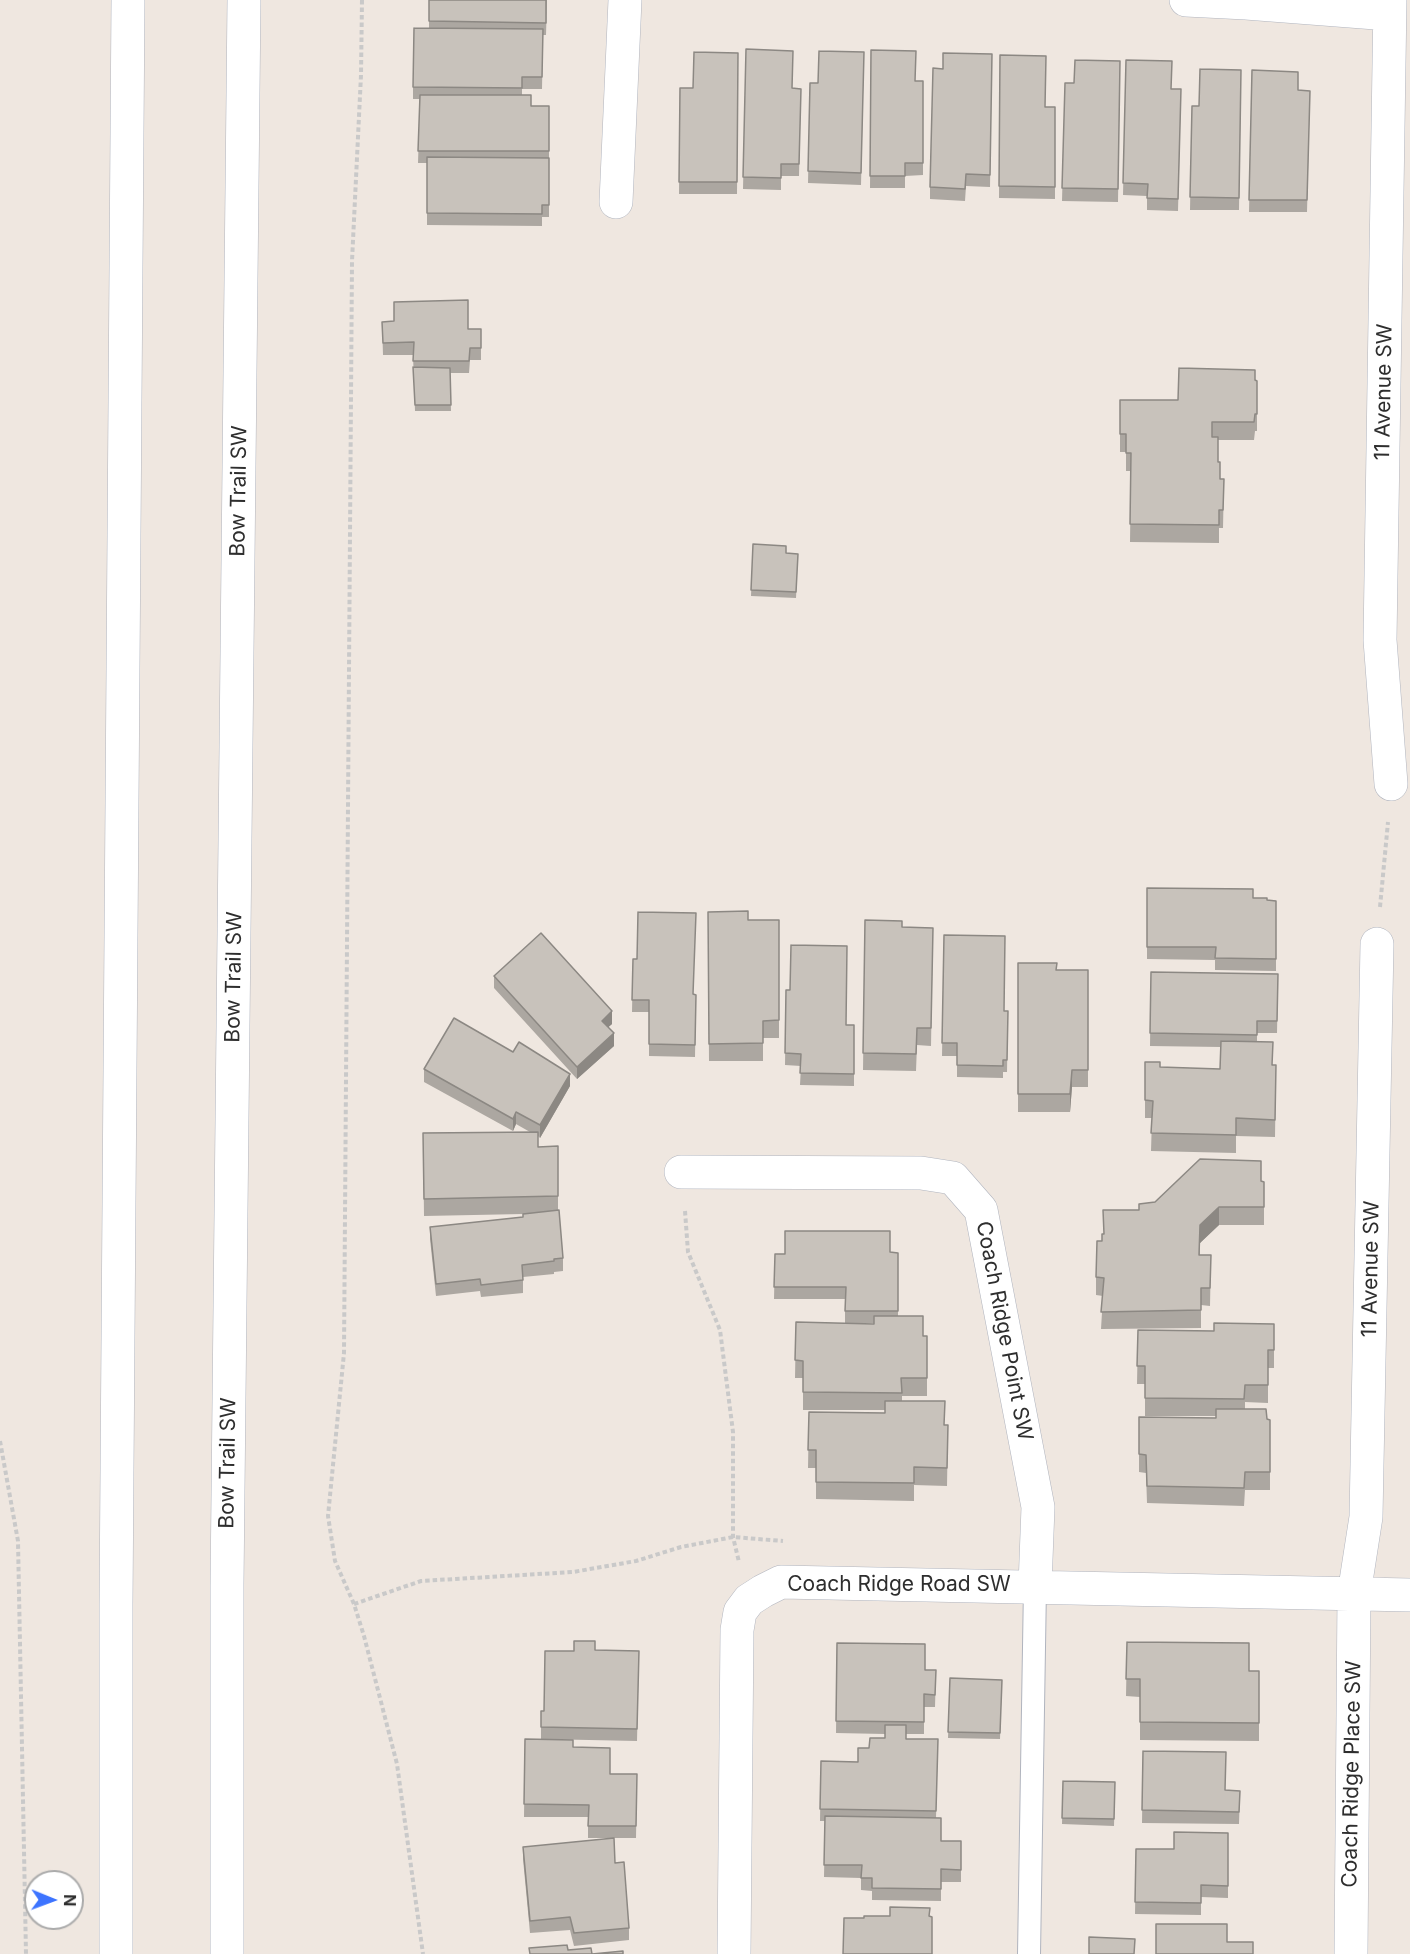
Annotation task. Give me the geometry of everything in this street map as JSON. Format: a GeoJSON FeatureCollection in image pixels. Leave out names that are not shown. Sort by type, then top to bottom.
{"type":"FeatureCollection","features":[{"type":"Feature","properties":{"kind":"street"},"geometry":{"type":"LineString","coordinates":[[116,1954],[116,1603],[128,0]]}},
{"type":"Feature","properties":{"kind":"street","name":"Bow Trail SW"},"geometry":{"type":"LineString","coordinates":[[227,1954],[227,1561],[244,0]]}},
{"type":"Feature","properties":{"kind":"street"},"geometry":{"type":"LineString","coordinates":[[616,202],[625,0]]}},
{"type":"Feature","properties":{"kind":"street"},"geometry":{"type":"LineString","coordinates":[[1186,0],[1389,7]]}},
{"type":"Feature","properties":{"kind":"street","name":"11 Avenue SW"},"geometry":{"type":"LineString","coordinates":[[1389,7],[1380,640],[1391,784]]}},
{"type":"Feature","properties":{"kind":"street","name":"11 Avenue SW"},"geometry":{"type":"LineString","coordinates":[[1354,1594],[1366,1517],[1377,944]]}},
{"type":"Feature","properties":{"kind":"street","name":"Coach Ridge Point SW"},"geometry":{"type":"LineString","coordinates":[[681,1172],[921,1173],[953,1178],[981,1210],[1038,1507],[1035,1586]]}},
{"type":"Feature","properties":{"kind":"street","name":"Coach Ridge Road SW"},"geometry":{"type":"LineString","coordinates":[[734,1954],[737,1630],[740,1612],[749,1600],[781,1582],[1410,1595]]}},
{"type":"Feature","properties":{"kind":"street","name":"Coach Ridge Place SW"},"geometry":{"type":"LineString","coordinates":[[1351,1954],[1354,1594]]}},
{"type":"Feature","properties":{"kind":"lane"},"geometry":{"type":"LineString","coordinates":[[1029,1954],[1035,1586]]}},
{"type":"Feature","properties":{"kind":"path"},"geometry":{"type":"LineString","coordinates":[[362,0],[361,75],[352,261],[344,1353],[328,1515],[334,1561],[354,1604],[364,1636],[397,1764],[423,1954]]}},
{"type":"Feature","properties":{"kind":"path"},"geometry":{"type":"LineString","coordinates":[[1377,944],[1391,784]]}},
{"type":"Feature","properties":{"kind":"path"},"geometry":{"type":"LineString","coordinates":[[681,1172],[688,1252],[720,1330],[729,1388],[734,1432],[733,1537]]}},
{"type":"Feature","properties":{"kind":"path"},"geometry":{"type":"LineString","coordinates":[[0,1441],[18,1541],[26,1954]]}},
{"type":"Feature","properties":{"kind":"building"},"geometry":{"type":"Polygon","coordinates":[[[429,0],[546,0],[546,23],[429,21],[429,0]]]}},
{"type":"Feature","properties":{"kind":"building"},"geometry":{"type":"Polygon","coordinates":[[[414,28],[543,29],[542,77],[522,77],[522,88],[413,87],[414,28]]]}},
{"type":"Feature","properties":{"kind":"building"},"geometry":{"type":"Polygon","coordinates":[[[746,49],[793,51],[792,88],[801,89],[799,164],[781,164],[781,178],[743,177],[746,49]]]}},
{"type":"Feature","properties":{"kind":"building"},"geometry":{"type":"Polygon","coordinates":[[[871,50],[916,51],[915,81],[923,81],[923,163],[905,163],[905,176],[870,176],[871,50]]]}},
{"type":"Feature","properties":{"kind":"building"},"geometry":{"type":"Polygon","coordinates":[[[819,51],[864,52],[861,173],[808,171],[810,83],[818,83],[819,51]]]}},
{"type":"Feature","properties":{"kind":"building"},"geometry":{"type":"Polygon","coordinates":[[[694,52],[738,53],[737,182],[679,182],[680,88],[693,88],[694,52]]]}},
{"type":"Feature","properties":{"kind":"building"},"geometry":{"type":"Polygon","coordinates":[[[943,53],[992,54],[990,175],[966,174],[965,189],[930,187],[933,68],[943,69],[943,53]]]}},
{"type":"Feature","properties":{"kind":"building"},"geometry":{"type":"Polygon","coordinates":[[[1000,55],[1046,56],[1045,107],[1055,107],[1055,187],[999,186],[1000,55]]]}},
{"type":"Feature","properties":{"kind":"building"},"geometry":{"type":"Polygon","coordinates":[[[1075,60],[1120,61],[1118,189],[1062,188],[1065,83],[1074,83],[1075,60]]]}},
{"type":"Feature","properties":{"kind":"building"},"geometry":{"type":"Polygon","coordinates":[[[1126,60],[1172,61],[1171,89],[1181,89],[1178,199],[1147,198],[1148,184],[1123,183],[1126,60]]]}},
{"type":"Feature","properties":{"kind":"building"},"geometry":{"type":"Polygon","coordinates":[[[1200,69],[1241,70],[1239,198],[1190,197],[1192,106],[1199,106],[1200,69]]]}},
{"type":"Feature","properties":{"kind":"building"},"geometry":{"type":"Polygon","coordinates":[[[1252,70],[1298,72],[1298,90],[1310,91],[1307,200],[1249,200],[1252,70]]]}},
{"type":"Feature","properties":{"kind":"building"},"geometry":{"type":"Polygon","coordinates":[[[420,95],[531,95],[531,106],[549,106],[549,151],[418,151],[420,95]]]}},
{"type":"Feature","properties":{"kind":"building"},"geometry":{"type":"Polygon","coordinates":[[[427,157],[549,158],[549,205],[542,205],[542,214],[427,213],[427,157]]]}},
{"type":"Feature","properties":{"kind":"building"},"geometry":{"type":"Polygon","coordinates":[[[468,300],[468,329],[481,329],[481,348],[470,348],[469,361],[413,361],[414,342],[383,343],[382,322],[394,321],[394,302],[468,300]]]}},
{"type":"Feature","properties":{"kind":"building"},"geometry":{"type":"Polygon","coordinates":[[[413,367],[450,368],[451,405],[415,405],[413,367]]]}},
{"type":"Feature","properties":{"kind":"building"},"geometry":{"type":"Polygon","coordinates":[[[1179,368],[1255,370],[1257,414],[1255,414],[1254,422],[1212,422],[1212,437],[1218,437],[1220,479],[1224,479],[1223,510],[1219,510],[1219,525],[1130,524],[1131,453],[1126,453],[1126,434],[1120,434],[1120,400],[1178,400],[1179,368]]]}},
{"type":"Feature","properties":{"kind":"building"},"geometry":{"type":"Polygon","coordinates":[[[753,544],[786,546],[786,553],[798,554],[796,592],[751,590],[753,544]]]}},
{"type":"Feature","properties":{"kind":"building"},"geometry":{"type":"Polygon","coordinates":[[[1147,888],[1253,889],[1253,898],[1267,898],[1267,900],[1276,901],[1276,959],[1215,958],[1216,947],[1147,947],[1147,888]]]}},
{"type":"Feature","properties":{"kind":"building"},"geometry":{"type":"Polygon","coordinates":[[[748,911],[748,920],[779,920],[779,1020],[763,1021],[763,1043],[709,1044],[708,912],[748,911]]]}},
{"type":"Feature","properties":{"kind":"building"},"geometry":{"type":"Polygon","coordinates":[[[638,912],[696,913],[693,994],[696,995],[695,1045],[649,1044],[649,1000],[632,1000],[633,959],[637,959],[638,912]]]}},
{"type":"Feature","properties":{"kind":"building"},"geometry":{"type":"Polygon","coordinates":[[[865,920],[902,921],[902,927],[933,928],[931,1028],[917,1028],[916,1054],[863,1053],[865,920]]]}},
{"type":"Feature","properties":{"kind":"building"},"geometry":{"type":"Polygon","coordinates":[[[541,933],[612,1011],[602,1021],[614,1033],[577,1067],[494,976],[541,933]]]}},
{"type":"Feature","properties":{"kind":"building"},"geometry":{"type":"Polygon","coordinates":[[[944,935],[1005,936],[1004,1011],[1008,1011],[1007,1060],[1003,1060],[1003,1066],[957,1065],[957,1043],[942,1043],[944,935]]]}},
{"type":"Feature","properties":{"kind":"building"},"geometry":{"type":"Polygon","coordinates":[[[791,945],[847,946],[846,1025],[854,1025],[854,1074],[800,1073],[801,1054],[785,1053],[786,990],[790,990],[791,945]]]}},
{"type":"Feature","properties":{"kind":"building"},"geometry":{"type":"Polygon","coordinates":[[[1018,963],[1057,963],[1056,970],[1088,970],[1088,1070],[1072,1070],[1070,1094],[1018,1094],[1018,963]]]}},
{"type":"Feature","properties":{"kind":"building"},"geometry":{"type":"Polygon","coordinates":[[[1151,972],[1278,974],[1277,1021],[1257,1021],[1257,1035],[1150,1033],[1151,972]]]}},
{"type":"Feature","properties":{"kind":"building"},"geometry":{"type":"Polygon","coordinates":[[[454,1018],[513,1052],[519,1042],[570,1074],[540,1125],[516,1112],[513,1119],[424,1069],[454,1018]]]}},
{"type":"Feature","properties":{"kind":"building"},"geometry":{"type":"Polygon","coordinates":[[[1221,1041],[1273,1042],[1272,1065],[1276,1065],[1275,1120],[1236,1118],[1236,1135],[1151,1133],[1153,1101],[1145,1100],[1145,1062],[1160,1062],[1160,1067],[1220,1069],[1221,1041]]]}},
{"type":"Feature","properties":{"kind":"building"},"geometry":{"type":"Polygon","coordinates":[[[538,1132],[538,1147],[558,1146],[558,1196],[424,1199],[423,1133],[538,1132]]]}},
{"type":"Feature","properties":{"kind":"building"},"geometry":{"type":"Polygon","coordinates":[[[1200,1159],[1261,1161],[1261,1181],[1264,1182],[1264,1207],[1219,1207],[1200,1225],[1199,1255],[1211,1255],[1210,1288],[1201,1288],[1201,1310],[1101,1312],[1104,1278],[1096,1277],[1097,1241],[1102,1241],[1102,1234],[1104,1234],[1103,1210],[1139,1210],[1139,1204],[1155,1202],[1200,1159]]]}},
{"type":"Feature","properties":{"kind":"building"},"geometry":{"type":"Polygon","coordinates":[[[559,1210],[563,1258],[522,1265],[523,1280],[481,1285],[480,1279],[436,1284],[430,1227],[523,1217],[523,1214],[559,1210]]]}},
{"type":"Feature","properties":{"kind":"building"},"geometry":{"type":"Polygon","coordinates":[[[785,1231],[890,1231],[890,1252],[898,1253],[898,1311],[845,1311],[846,1287],[774,1287],[775,1254],[785,1254],[785,1231]]]}},
{"type":"Feature","properties":{"kind":"building"},"geometry":{"type":"Polygon","coordinates":[[[874,1316],[923,1316],[923,1336],[927,1336],[927,1378],[901,1378],[902,1393],[803,1392],[803,1361],[795,1360],[796,1322],[874,1324],[874,1316]]]}},
{"type":"Feature","properties":{"kind":"building"},"geometry":{"type":"Polygon","coordinates":[[[1214,1323],[1274,1324],[1274,1350],[1268,1350],[1268,1385],[1245,1385],[1244,1399],[1145,1398],[1145,1366],[1137,1366],[1138,1330],[1214,1331],[1214,1323]]]}},
{"type":"Feature","properties":{"kind":"building"},"geometry":{"type":"Polygon","coordinates":[[[885,1401],[945,1401],[944,1425],[948,1425],[947,1468],[914,1467],[914,1483],[816,1482],[816,1450],[808,1450],[809,1412],[885,1413],[885,1401]]]}},
{"type":"Feature","properties":{"kind":"building"},"geometry":{"type":"Polygon","coordinates":[[[1216,1409],[1266,1409],[1267,1419],[1270,1420],[1270,1472],[1245,1472],[1244,1488],[1147,1486],[1146,1455],[1139,1454],[1139,1417],[1216,1418],[1216,1409]]]}},
{"type":"Feature","properties":{"kind":"building"},"geometry":{"type":"Polygon","coordinates":[[[574,1641],[595,1641],[595,1650],[639,1651],[637,1729],[541,1727],[541,1711],[544,1711],[545,1651],[574,1651],[574,1641]]]}},
{"type":"Feature","properties":{"kind":"building"},"geometry":{"type":"Polygon","coordinates":[[[1127,1642],[1249,1643],[1249,1671],[1259,1671],[1259,1723],[1140,1722],[1140,1679],[1126,1679],[1127,1642]]]}},
{"type":"Feature","properties":{"kind":"building"},"geometry":{"type":"Polygon","coordinates":[[[837,1643],[925,1644],[925,1670],[936,1670],[935,1695],[924,1694],[924,1722],[836,1721],[837,1643]]]}},
{"type":"Feature","properties":{"kind":"building"},"geometry":{"type":"Polygon","coordinates":[[[950,1678],[1002,1680],[1000,1733],[948,1732],[950,1678]]]}},
{"type":"Feature","properties":{"kind":"building"},"geometry":{"type":"Polygon","coordinates":[[[885,1725],[906,1725],[906,1739],[938,1739],[936,1811],[820,1809],[821,1761],[858,1762],[858,1748],[869,1748],[870,1738],[885,1738],[885,1725]]]}},
{"type":"Feature","properties":{"kind":"building"},"geometry":{"type":"Polygon","coordinates":[[[525,1739],[573,1740],[573,1747],[610,1748],[610,1774],[637,1774],[636,1826],[588,1826],[589,1805],[524,1804],[525,1739]]]}},
{"type":"Feature","properties":{"kind":"building"},"geometry":{"type":"Polygon","coordinates":[[[1143,1751],[1226,1752],[1225,1790],[1240,1791],[1239,1812],[1142,1810],[1143,1751]]]}},
{"type":"Feature","properties":{"kind":"building"},"geometry":{"type":"Polygon","coordinates":[[[1063,1781],[1115,1782],[1114,1819],[1062,1818],[1063,1781]]]}},
{"type":"Feature","properties":{"kind":"building"},"geometry":{"type":"Polygon","coordinates":[[[825,1816],[941,1818],[941,1841],[961,1841],[961,1870],[941,1869],[941,1889],[872,1888],[872,1878],[861,1878],[862,1865],[824,1865],[825,1816]]]}},
{"type":"Feature","properties":{"kind":"building"},"geometry":{"type":"Polygon","coordinates":[[[1174,1832],[1228,1833],[1228,1886],[1201,1885],[1201,1903],[1135,1902],[1136,1849],[1174,1849],[1174,1832]]]}},
{"type":"Feature","properties":{"kind":"building"},"geometry":{"type":"Polygon","coordinates":[[[614,1838],[615,1863],[624,1862],[629,1928],[574,1933],[570,1917],[530,1921],[523,1847],[614,1838]]]}},
{"type":"Feature","properties":{"kind":"building"},"geometry":{"type":"Polygon","coordinates":[[[890,1907],[930,1908],[932,1954],[843,1954],[844,1918],[890,1916],[890,1907]]]}},
{"type":"Feature","properties":{"kind":"building"},"geometry":{"type":"Polygon","coordinates":[[[1156,1924],[1227,1924],[1227,1942],[1253,1942],[1253,1954],[1156,1954],[1156,1924]]]}},
{"type":"Feature","properties":{"kind":"building"},"geometry":{"type":"Polygon","coordinates":[[[1089,1937],[1135,1939],[1134,1954],[1089,1954],[1089,1937]]]}},
{"type":"Feature","properties":{"kind":"building"},"geometry":{"type":"Polygon","coordinates":[[[567,1945],[568,1950],[591,1948],[592,1954],[530,1954],[529,1948],[567,1945]]]}},
{"type":"Feature","properties":{"kind":"building"},"geometry":{"type":"Polygon","coordinates":[[[623,1951],[623,1954],[592,1954],[623,1951]]]}}]}
